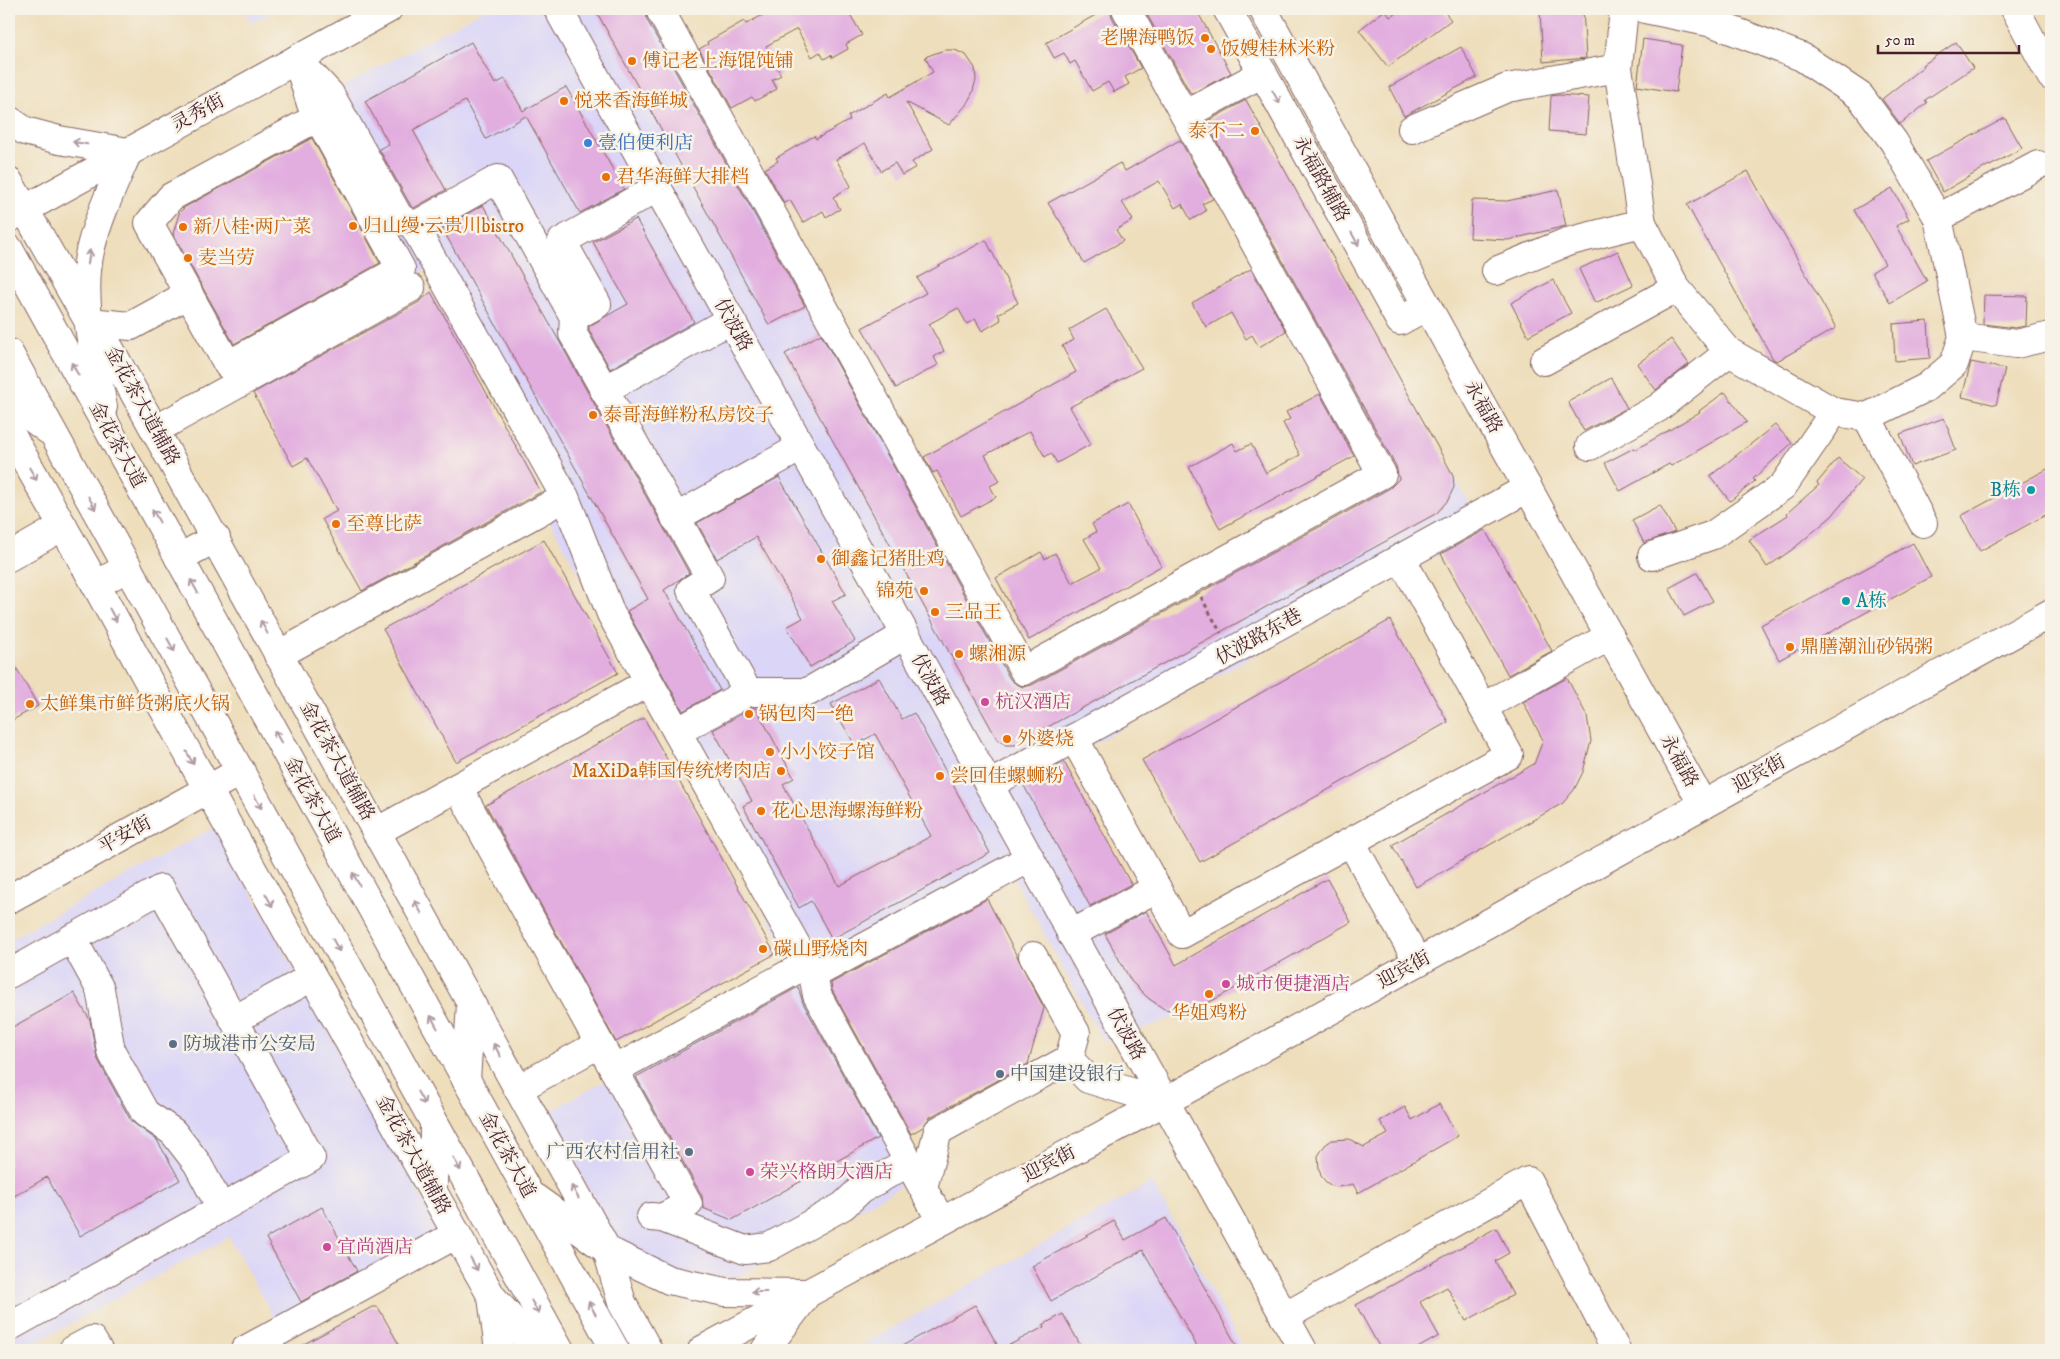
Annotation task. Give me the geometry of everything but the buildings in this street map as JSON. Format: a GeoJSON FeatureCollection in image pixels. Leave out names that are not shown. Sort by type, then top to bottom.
{"type":"FeatureCollection","features":[{"type":"Feature","properties":{"kind":"street","name":"灵秀街"},"geometry":{"type":"LineString","coordinates":[[17,214],[388,9]]}},
{"type":"Feature","properties":{"kind":"street","name":"伏波路"},"geometry":{"type":"LineString","coordinates":[[558,9],[1303,1350]]}},
{"type":"Feature","properties":{"kind":"street"},"geometry":{"type":"LineString","coordinates":[[667,9],[661,12],[1024,671],[1382,474],[1126,9]]}},
{"type":"Feature","properties":{"kind":"street","name":"永福路辅路"},"geometry":{"type":"LineString","coordinates":[[1227,9],[1400,321],[1428,306]]}},
{"type":"Feature","properties":{"kind":"street","name":"永福路"},"geometry":{"type":"LineString","coordinates":[[1263,9],[1703,805]]}},
{"type":"Feature","properties":{"kind":"street"},"geometry":{"type":"LineString","coordinates":[[1624,9],[1618,68],[1642,223],[1676,288],[1730,352],[1834,412],[1867,417],[1928,387],[1954,364],[1963,337],[1938,218],[1894,142],[1860,96],[1802,57],[1713,23],[1645,9]]}},
{"type":"Feature","properties":{"kind":"street"},"geometry":{"type":"LineString","coordinates":[[2015,9],[2051,76]]}},
{"type":"Feature","properties":{"kind":"street"},"geometry":{"type":"LineString","coordinates":[[297,59],[311,104],[406,278]]}},
{"type":"Feature","properties":{"kind":"street"},"geometry":{"type":"LineString","coordinates":[[297,59],[330,94],[398,217],[414,226],[565,497],[611,614],[810,969],[817,995],[941,1221]]}},
{"type":"Feature","properties":{"kind":"street"},"geometry":{"type":"LineString","coordinates":[[1412,129],[1507,88],[1618,68]]}},
{"type":"Feature","properties":{"kind":"street"},"geometry":{"type":"LineString","coordinates":[[1185,115],[1263,73]]}},
{"type":"Feature","properties":{"kind":"street"},"geometry":{"type":"LineString","coordinates":[[318,117],[171,197],[150,223],[228,365],[406,278],[440,272]]}},
{"type":"Feature","properties":{"kind":"street"},"geometry":{"type":"LineString","coordinates":[[9,120],[25,131],[60,140],[128,152],[101,213],[90,253],[86,283],[89,322],[107,427]]}},
{"type":"Feature","properties":{"kind":"street"},"geometry":{"type":"LineString","coordinates":[[1938,218],[2038,165]]}},
{"type":"Feature","properties":{"kind":"street"},"geometry":{"type":"LineString","coordinates":[[414,226],[498,179],[574,317],[573,334],[710,578],[691,590],[748,692]]}},
{"type":"Feature","properties":{"kind":"street","name":"金花茶大道辅路"},"geometry":{"type":"LineString","coordinates":[[9,182],[17,214],[89,322],[105,340],[216,538],[278,655],[607,1250],[622,1303],[648,1350]]}},
{"type":"Feature","properties":{"kind":"street"},"geometry":{"type":"LineString","coordinates":[[574,317],[597,304],[562,241],[657,188]]}},
{"type":"Feature","properties":{"kind":"street"},"geometry":{"type":"LineString","coordinates":[[1496,271],[1567,242],[1642,223]]}},
{"type":"Feature","properties":{"kind":"street","name":"金花茶大道"},"geometry":{"type":"LineString","coordinates":[[9,249],[615,1350]]}},
{"type":"Feature","properties":{"kind":"street"},"geometry":{"type":"LineString","coordinates":[[155,430],[406,278]]}},
{"type":"Feature","properties":{"kind":"street"},"geometry":{"type":"LineString","coordinates":[[1544,361],[1676,288]]}},
{"type":"Feature","properties":{"kind":"street"},"geometry":{"type":"LineString","coordinates":[[89,322],[131,326],[189,294]]}},
{"type":"Feature","properties":{"kind":"street"},"geometry":{"type":"LineString","coordinates":[[604,390],[730,320]]}},
{"type":"Feature","properties":{"kind":"street"},"geometry":{"type":"LineString","coordinates":[[1963,337],[2016,344],[2051,336]]}},
{"type":"Feature","properties":{"kind":"street"},"geometry":{"type":"LineString","coordinates":[[1590,446],[1658,408],[1730,352]]}},
{"type":"Feature","properties":{"kind":"street"},"geometry":{"type":"LineString","coordinates":[[9,353],[560,1350]]}},
{"type":"Feature","properties":{"kind":"street"},"geometry":{"type":"LineString","coordinates":[[9,401],[54,434]]}},
{"type":"Feature","properties":{"kind":"street"},"geometry":{"type":"LineString","coordinates":[[1652,556],[1713,535],[1783,486],[1834,412]]}},
{"type":"Feature","properties":{"kind":"street"},"geometry":{"type":"LineString","coordinates":[[1867,417],[1923,524]]}},
{"type":"Feature","properties":{"kind":"street","name":"金花茶大道辅路"},"geometry":{"type":"LineString","coordinates":[[9,431],[492,1297],[521,1330],[531,1350]]}},
{"type":"Feature","properties":{"kind":"street"},"geometry":{"type":"LineString","coordinates":[[675,518],[801,447]]}},
{"type":"Feature","properties":{"kind":"street","name":"伏波路东巷"},"geometry":{"type":"LineString","coordinates":[[989,785],[1528,488]]}},
{"type":"Feature","properties":{"kind":"street"},"geometry":{"type":"LineString","coordinates":[[278,655],[548,506]]}},
{"type":"Feature","properties":{"kind":"street"},"geometry":{"type":"LineString","coordinates":[[9,557],[63,526]]}},
{"type":"Feature","properties":{"kind":"street"},"geometry":{"type":"LineString","coordinates":[[179,558],[216,538]]}},
{"type":"Feature","properties":{"kind":"street"},"geometry":{"type":"LineString","coordinates":[[1074,738],[1182,934],[1351,842],[1509,754],[1401,558]]}},
{"type":"Feature","properties":{"kind":"street"},"geometry":{"type":"LineString","coordinates":[[96,584],[128,567]]}},
{"type":"Feature","properties":{"kind":"street","name":"迎宾街"},"geometry":{"type":"LineString","coordinates":[[702,1350],[1164,1102],[2051,613]]}},
{"type":"Feature","properties":{"kind":"street"},"geometry":{"type":"LineString","coordinates":[[676,732],[748,692],[808,692],[905,635]]}},
{"type":"Feature","properties":{"kind":"street"},"geometry":{"type":"LineString","coordinates":[[1483,707],[1610,636]]}},
{"type":"Feature","properties":{"kind":"street"},"geometry":{"type":"LineString","coordinates":[[376,832],[648,682]]}},
{"type":"Feature","properties":{"kind":"street","name":"平安街"},"geometry":{"type":"LineString","coordinates":[[9,899],[241,771]]}},
{"type":"Feature","properties":{"kind":"street"},"geometry":{"type":"LineString","coordinates":[[458,787],[688,1204],[653,1218],[745,1250],[769,1247],[843,1206],[860,1190],[909,1162]]}},
{"type":"Feature","properties":{"kind":"street"},"geometry":{"type":"LineString","coordinates":[[1351,842],[1418,962]]}},
{"type":"Feature","properties":{"kind":"street"},"geometry":{"type":"LineString","coordinates":[[614,1070],[1030,858]]}},
{"type":"Feature","properties":{"kind":"street"},"geometry":{"type":"LineString","coordinates":[[1071,934],[1156,888]]}},
{"type":"Feature","properties":{"kind":"street"},"geometry":{"type":"LineString","coordinates":[[9,974],[161,889],[311,1158],[10,1323]]}},
{"type":"Feature","properties":{"kind":"street"},"geometry":{"type":"LineString","coordinates":[[72,938],[100,989],[111,1051],[145,1113],[173,1132],[197,1163],[221,1208]]}},
{"type":"Feature","properties":{"kind":"street"},"geometry":{"type":"LineString","coordinates":[[923,1188],[938,1131],[1069,1059],[1076,1033],[1033,956]]}},
{"type":"Feature","properties":{"kind":"street"},"geometry":{"type":"LineString","coordinates":[[234,1020],[312,976]]}},
{"type":"Feature","properties":{"kind":"street"},"geometry":{"type":"LineString","coordinates":[[466,1080],[471,1004]]}},
{"type":"Feature","properties":{"kind":"street"},"geometry":{"type":"LineString","coordinates":[[518,1089],[599,1044]]}},
{"type":"Feature","properties":{"kind":"street"},"geometry":{"type":"LineString","coordinates":[[1069,1059],[1088,1079],[1164,1102]]}},
{"type":"Feature","properties":{"kind":"street"},"geometry":{"type":"LineString","coordinates":[[433,1191],[434,1122]]}},
{"type":"Feature","properties":{"kind":"street"},"geometry":{"type":"LineString","coordinates":[[1284,1317],[1528,1182],[1616,1350]]}},
{"type":"Feature","properties":{"kind":"street"},"geometry":{"type":"LineString","coordinates":[[529,1195],[607,1250],[669,1280],[725,1292],[808,1293]]}},
{"type":"Feature","properties":{"kind":"street"},"geometry":{"type":"LineString","coordinates":[[245,1350],[457,1234]]}},
{"type":"Feature","properties":{"kind":"street"},"geometry":{"type":"LineString","coordinates":[[765,1350],[808,1293]]}},
{"type":"Feature","properties":{"kind":"street"},"geometry":{"type":"LineString","coordinates":[[492,1297],[499,1350]]}},
{"type":"Feature","properties":{"kind":"street"},"geometry":{"type":"LineString","coordinates":[[73,1350],[92,1340],[98,1350]]}},
{"type":"Feature","properties":{"kind":"path"},"geometry":{"type":"LineString","coordinates":[[1191,579],[1231,652]]}},
{"type":"Feature","properties":{"kind":"shaded area"},"geometry":{"type":"Polygon","coordinates":[[[243,9],[278,9],[252,23],[243,9]]]}},
{"type":"Feature","properties":{"kind":"shaded area"},"geometry":{"type":"Polygon","coordinates":[[[485,9],[649,9],[1045,728],[1437,513],[1453,475],[1484,529],[1063,761],[1199,1008],[1104,1043],[1004,861],[800,974],[913,1180],[735,1278],[674,1273],[618,1243],[547,1113],[799,973],[546,514],[561,506],[430,267],[417,274],[321,99],[485,9]]]}},
{"type":"Feature","properties":{"kind":"shaded area","name":"防城港市公安局"},"geometry":{"type":"Polygon","coordinates":[[[215,827],[442,1235],[278,1325],[229,1237],[22,1350],[9,1350],[9,940],[215,827]]]}},
{"type":"Feature","properties":{"kind":"shaded area"},"geometry":{"type":"Polygon","coordinates":[[[1152,1182],[1244,1350],[853,1350],[1152,1182]]]}},
{"type":"Feature","properties":{"kind":"place","name":"老牌海鸭饭"},"geometry":{"type":"Point","coordinates":[1205,38]}},
{"type":"Feature","properties":{"kind":"place","name":"饭嫂桂林米粉"},"geometry":{"type":"Point","coordinates":[1211,49]}},
{"type":"Feature","properties":{"kind":"place","name":"傅记老上海馄饨铺"},"geometry":{"type":"Point","coordinates":[632,61]}},
{"type":"Feature","properties":{"kind":"place","name":"悦来香海鲜城"},"geometry":{"type":"Point","coordinates":[564,101]}},
{"type":"Feature","properties":{"kind":"place","name":"泰不二"},"geometry":{"type":"Point","coordinates":[1255,131]}},
{"type":"Feature","properties":{"kind":"place","name":"壹伯便利店"},"geometry":{"type":"Point","coordinates":[588,143]}},
{"type":"Feature","properties":{"kind":"place","name":"君华海鲜大排档"},"geometry":{"type":"Point","coordinates":[606,177]}},
{"type":"Feature","properties":{"kind":"place","name":"归山缦·云贵川bistro"},"geometry":{"type":"Point","coordinates":[353,226]}},
{"type":"Feature","properties":{"kind":"place","name":"新八桂·两广菜"},"geometry":{"type":"Point","coordinates":[183,227]}},
{"type":"Feature","properties":{"kind":"place","name":"麦当劳"},"geometry":{"type":"Point","coordinates":[188,258]}},
{"type":"Feature","properties":{"kind":"place","name":"泰哥海鲜粉私房饺子"},"geometry":{"type":"Point","coordinates":[593,415]}},
{"type":"Feature","properties":{"kind":"place","name":"B栋"},"geometry":{"type":"Point","coordinates":[2031,490]}},
{"type":"Feature","properties":{"kind":"place","name":"至尊比萨"},"geometry":{"type":"Point","coordinates":[336,524]}},
{"type":"Feature","properties":{"kind":"place","name":"御鑫记猪肚鸡"},"geometry":{"type":"Point","coordinates":[821,559]}},
{"type":"Feature","properties":{"kind":"place","name":"锦苑"},"geometry":{"type":"Point","coordinates":[924,591]}},
{"type":"Feature","properties":{"kind":"place","name":"A栋"},"geometry":{"type":"Point","coordinates":[1846,601]}},
{"type":"Feature","properties":{"kind":"place","name":"三品王"},"geometry":{"type":"Point","coordinates":[935,612]}},
{"type":"Feature","properties":{"kind":"place","name":"鼎膳潮汕砂锅粥"},"geometry":{"type":"Point","coordinates":[1790,647]}},
{"type":"Feature","properties":{"kind":"place","name":"螺湘源"},"geometry":{"type":"Point","coordinates":[959,654]}},
{"type":"Feature","properties":{"kind":"place","name":"杭汉酒店"},"geometry":{"type":"Point","coordinates":[985,702]}},
{"type":"Feature","properties":{"kind":"place","name":"太鲜集市鲜货粥底火锅"},"geometry":{"type":"Point","coordinates":[30,704]}},
{"type":"Feature","properties":{"kind":"place","name":"锅包肉一绝"},"geometry":{"type":"Point","coordinates":[749,714]}},
{"type":"Feature","properties":{"kind":"place","name":"外婆烧"},"geometry":{"type":"Point","coordinates":[1007,739]}},
{"type":"Feature","properties":{"kind":"place","name":"小小饺子馆"},"geometry":{"type":"Point","coordinates":[770,752]}},
{"type":"Feature","properties":{"kind":"place","name":"MaXiDa韩国传统烤肉店"},"geometry":{"type":"Point","coordinates":[781,771]}},
{"type":"Feature","properties":{"kind":"place","name":"尝回佳螺蛳粉"},"geometry":{"type":"Point","coordinates":[940,776]}},
{"type":"Feature","properties":{"kind":"place","name":"花心思海螺海鲜粉"},"geometry":{"type":"Point","coordinates":[761,811]}},
{"type":"Feature","properties":{"kind":"place","name":"碳山野烧肉"},"geometry":{"type":"Point","coordinates":[763,949]}},
{"type":"Feature","properties":{"kind":"place","name":"城市便捷酒店"},"geometry":{"type":"Point","coordinates":[1226,984]}},
{"type":"Feature","properties":{"kind":"place","name":"华姐鸡粉"},"geometry":{"type":"Point","coordinates":[1209,994]}},
{"type":"Feature","properties":{"kind":"place","name":"防城港市公安局"},"geometry":{"type":"Point","coordinates":[173,1044]}},
{"type":"Feature","properties":{"kind":"place","name":"中国建设银行"},"geometry":{"type":"Point","coordinates":[1000,1074]}},
{"type":"Feature","properties":{"kind":"place","name":"广西农村信用社"},"geometry":{"type":"Point","coordinates":[689,1152]}},
{"type":"Feature","properties":{"kind":"place","name":"荣兴格朗大酒店"},"geometry":{"type":"Point","coordinates":[750,1172]}},
{"type":"Feature","properties":{"kind":"place","name":"宜尚酒店"},"geometry":{"type":"Point","coordinates":[327,1247]}}]}
